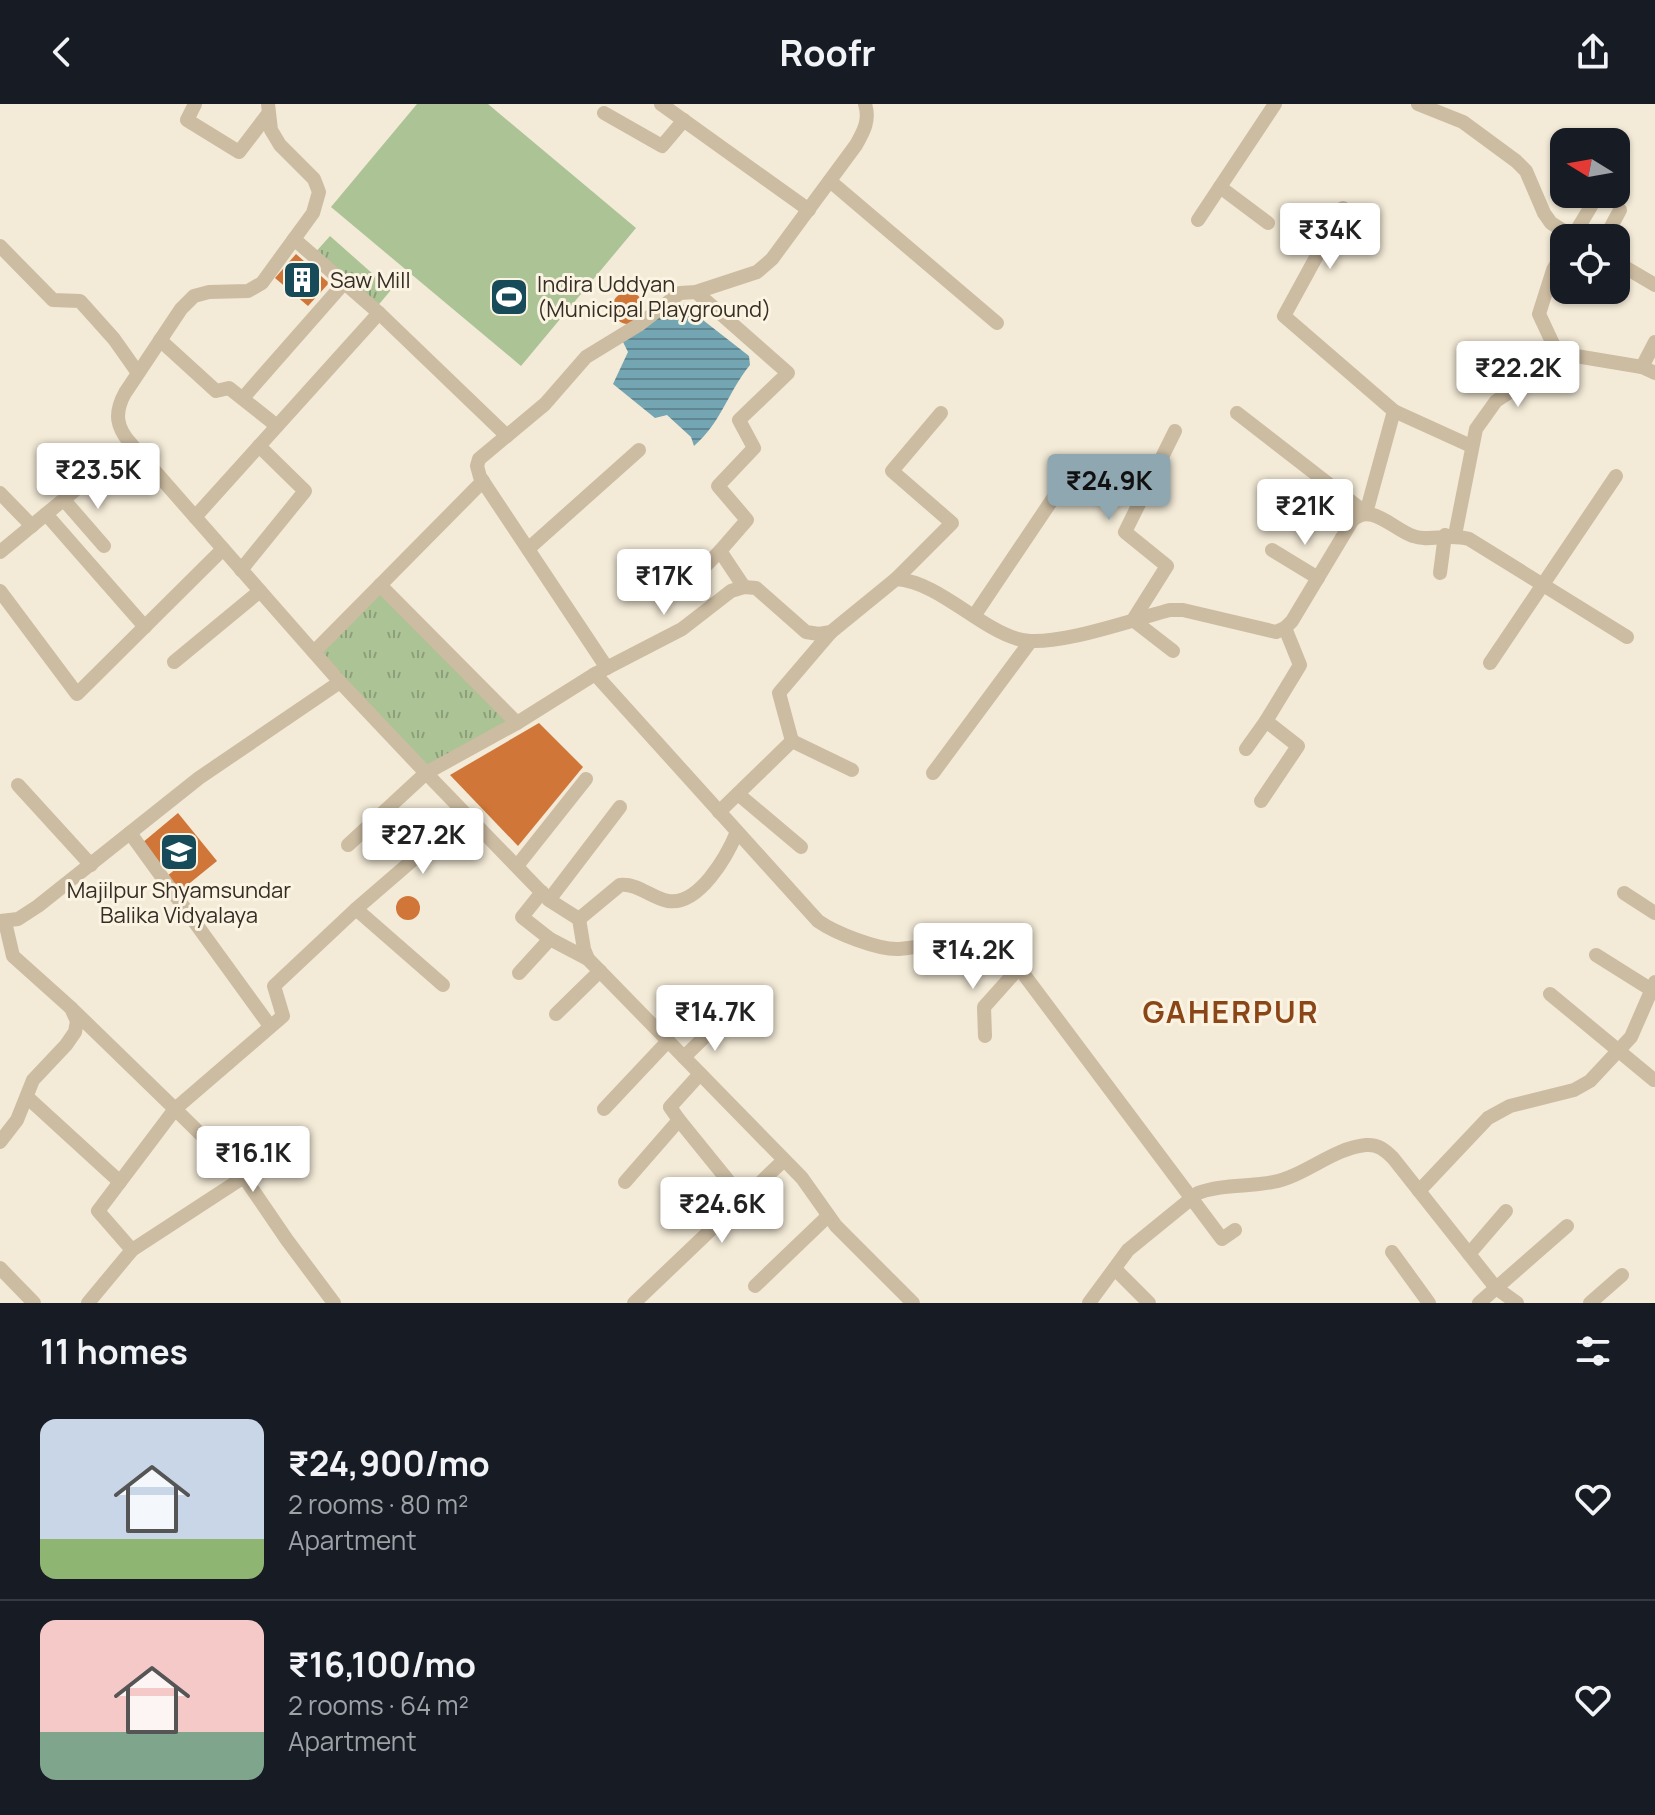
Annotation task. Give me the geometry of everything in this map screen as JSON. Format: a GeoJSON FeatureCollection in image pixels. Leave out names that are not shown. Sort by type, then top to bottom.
{"type":"FeatureCollection","features":[{"type":"Feature","properties":{"kind":"street"},"geometry":{"type":"LineString","coordinates":[[195,104],[187,120],[239,152],[268,109]]}},
{"type":"Feature","properties":{"kind":"street"},"geometry":{"type":"LineString","coordinates":[[661,104],[809,210]]}},
{"type":"Feature","properties":{"kind":"street"},"geometry":{"type":"LineString","coordinates":[[1198,220],[1275,104]]}},
{"type":"Feature","properties":{"kind":"street"},"geometry":{"type":"LineString","coordinates":[[1418,104],[1463,122],[1516,161],[1526,171],[1544,213],[1552,224]]}},
{"type":"Feature","properties":{"kind":"street"},"geometry":{"type":"LineString","coordinates":[[869,107],[865,129],[856,145],[772,259],[757,272],[696,292],[680,293],[640,324],[586,357],[545,404],[479,459],[477,466],[483,481],[601,671],[719,812],[818,921],[880,947],[896,949],[977,940],[1004,952],[1222,1239],[1235,1230]]}},
{"type":"Feature","properties":{"kind":"street"},"geometry":{"type":"LineString","coordinates":[[268,109],[271,130],[280,145],[314,179],[319,192],[313,213],[262,283],[248,291],[209,292],[194,296],[181,309],[118,406],[121,434],[340,682],[546,896],[563,911],[579,919]]}},
{"type":"Feature","properties":{"kind":"street"},"geometry":{"type":"LineString","coordinates":[[604,113],[662,146],[684,120]]}},
{"type":"Feature","properties":{"kind":"street"},"geometry":{"type":"LineString","coordinates":[[830,181],[997,323]]}},
{"type":"Feature","properties":{"kind":"street"},"geometry":{"type":"LineString","coordinates":[[1220,187],[1268,223]]}},
{"type":"Feature","properties":{"kind":"street"},"geometry":{"type":"LineString","coordinates":[[1343,208],[1284,316],[1394,411],[1471,446]]}},
{"type":"Feature","properties":{"kind":"street"},"geometry":{"type":"LineString","coordinates":[[1612,224],[1620,210]]}},
{"type":"Feature","properties":{"kind":"street"},"geometry":{"type":"LineString","coordinates":[[294,239],[379,313],[507,436]]}},
{"type":"Feature","properties":{"kind":"street"},"geometry":{"type":"LineString","coordinates":[[0,246],[53,300],[80,301],[114,339],[138,373]]}},
{"type":"Feature","properties":{"kind":"street"},"geometry":{"type":"LineString","coordinates":[[1630,270],[1655,285]]}},
{"type":"Feature","properties":{"kind":"street"},"geometry":{"type":"LineString","coordinates":[[1550,279],[1539,314],[1560,359]]}},
{"type":"Feature","properties":{"kind":"street"},"geometry":{"type":"LineString","coordinates":[[243,398],[344,283]]}},
{"type":"Feature","properties":{"kind":"street"},"geometry":{"type":"LineString","coordinates":[[689,583],[747,520],[718,486],[754,448],[739,420],[788,373],[696,292]]}},
{"type":"Feature","properties":{"kind":"street"},"geometry":{"type":"LineString","coordinates":[[195,517],[379,313]]}},
{"type":"Feature","properties":{"kind":"street"},"geometry":{"type":"LineString","coordinates":[[160,340],[216,391],[229,388],[277,426]]}},
{"type":"Feature","properties":{"kind":"street"},"geometry":{"type":"LineString","coordinates":[[1440,573],[1476,429],[1496,401],[1560,359],[1582,356],[1648,370],[1655,342]]}},
{"type":"Feature","properties":{"kind":"street"},"geometry":{"type":"LineString","coordinates":[[1366,513],[1394,411]]}},
{"type":"Feature","properties":{"kind":"street"},"geometry":{"type":"LineString","coordinates":[[852,770],[792,741],[779,693],[831,632],[896,579],[952,523],[892,471],[941,413]]}},
{"type":"Feature","properties":{"kind":"street"},"geometry":{"type":"LineString","coordinates":[[1237,413],[1366,513],[1414,536],[1450,535],[1469,539],[1627,637]]}},
{"type":"Feature","properties":{"kind":"street"},"geometry":{"type":"LineString","coordinates":[[1133,620],[1167,566],[1125,532],[1175,431]]}},
{"type":"Feature","properties":{"kind":"street"},"geometry":{"type":"LineString","coordinates":[[0,552],[131,444]]}},
{"type":"Feature","properties":{"kind":"street"},"geometry":{"type":"LineString","coordinates":[[241,570],[305,491],[259,446]]}},
{"type":"Feature","properties":{"kind":"street"},"geometry":{"type":"LineString","coordinates":[[528,549],[639,450]]}},
{"type":"Feature","properties":{"kind":"street"},"geometry":{"type":"LineString","coordinates":[[1490,663],[1616,476]]}},
{"type":"Feature","properties":{"kind":"street"},"geometry":{"type":"LineString","coordinates":[[314,652],[483,481]]}},
{"type":"Feature","properties":{"kind":"street"},"geometry":{"type":"LineString","coordinates":[[0,493],[32,526]]}},
{"type":"Feature","properties":{"kind":"street"},"geometry":{"type":"LineString","coordinates":[[974,616],[1054,497]]}},
{"type":"Feature","properties":{"kind":"street"},"geometry":{"type":"LineString","coordinates":[[64,500],[104,546]]}},
{"type":"Feature","properties":{"kind":"street"},"geometry":{"type":"LineString","coordinates":[[896,579],[920,585],[1005,634],[1030,642],[1073,636],[1170,610],[1183,610],[1276,632],[1285,628],[1352,521],[1366,513]]}},
{"type":"Feature","properties":{"kind":"street"},"geometry":{"type":"LineString","coordinates":[[46,514],[145,627]]}},
{"type":"Feature","properties":{"kind":"street"},"geometry":{"type":"LineString","coordinates":[[0,591],[77,694],[223,549]]}},
{"type":"Feature","properties":{"kind":"street"},"geometry":{"type":"LineString","coordinates":[[1272,550],[1318,578]]}},
{"type":"Feature","properties":{"kind":"street"},"geometry":{"type":"LineString","coordinates":[[720,551],[744,587]]}},
{"type":"Feature","properties":{"kind":"street"},"geometry":{"type":"LineString","coordinates":[[380,585],[517,723]]}},
{"type":"Feature","properties":{"kind":"street"},"geometry":{"type":"LineString","coordinates":[[348,845],[426,773],[517,723],[601,671],[682,629],[731,591],[744,587],[756,588],[806,632],[831,632]]}},
{"type":"Feature","properties":{"kind":"street"},"geometry":{"type":"LineString","coordinates":[[174,662],[260,591]]}},
{"type":"Feature","properties":{"kind":"street"},"geometry":{"type":"LineString","coordinates":[[1133,620],[1173,651]]}},
{"type":"Feature","properties":{"kind":"street"},"geometry":{"type":"LineString","coordinates":[[1246,749],[1300,665],[1285,628]]}},
{"type":"Feature","properties":{"kind":"street"},"geometry":{"type":"LineString","coordinates":[[933,773],[1030,642]]}},
{"type":"Feature","properties":{"kind":"street"},"geometry":{"type":"LineString","coordinates":[[334,1303],[244,1177],[71,1008],[13,956],[2,922],[28,913],[199,778],[340,682]]}},
{"type":"Feature","properties":{"kind":"street"},"geometry":{"type":"LineString","coordinates":[[1261,801],[1298,746],[1266,721]]}},
{"type":"Feature","properties":{"kind":"street"},"geometry":{"type":"LineString","coordinates":[[719,812],[792,741]]}},
{"type":"Feature","properties":{"kind":"street"},"geometry":{"type":"LineString","coordinates":[[517,866],[586,779]]}},
{"type":"Feature","properties":{"kind":"street"},"geometry":{"type":"LineString","coordinates":[[18,785],[91,865]]}},
{"type":"Feature","properties":{"kind":"street"},"geometry":{"type":"LineString","coordinates":[[738,794],[801,847]]}},
{"type":"Feature","properties":{"kind":"street"},"geometry":{"type":"LineString","coordinates":[[620,807],[546,896],[522,917],[550,939],[588,959],[808,1185],[828,1216],[913,1303]]}},
{"type":"Feature","properties":{"kind":"street"},"geometry":{"type":"LineString","coordinates":[[132,1250],[98,1211],[175,1109],[283,1016],[274,986],[356,909],[466,814]]}},
{"type":"Feature","properties":{"kind":"street"},"geometry":{"type":"LineString","coordinates":[[579,919],[620,885],[637,887],[668,901],[695,895],[723,859],[737,832]]}},
{"type":"Feature","properties":{"kind":"street"},"geometry":{"type":"LineString","coordinates":[[130,833],[270,1026]]}},
{"type":"Feature","properties":{"kind":"street"},"geometry":{"type":"LineString","coordinates":[[1624,893],[1655,913]]}},
{"type":"Feature","properties":{"kind":"street"},"geometry":{"type":"LineString","coordinates":[[356,909],[443,985]]}},
{"type":"Feature","properties":{"kind":"street"},"geometry":{"type":"LineString","coordinates":[[579,919],[588,959]]}},
{"type":"Feature","properties":{"kind":"street"},"geometry":{"type":"LineString","coordinates":[[519,973],[550,939]]}},
{"type":"Feature","properties":{"kind":"street"},"geometry":{"type":"LineString","coordinates":[[1419,1191],[1488,1118],[1510,1106],[1582,1087],[1631,1037],[1653,988],[1596,955]]}},
{"type":"Feature","properties":{"kind":"street"},"geometry":{"type":"LineString","coordinates":[[985,1036],[984,1007],[1019,968]]}},
{"type":"Feature","properties":{"kind":"street"},"geometry":{"type":"LineString","coordinates":[[556,1014],[600,971]]}},
{"type":"Feature","properties":{"kind":"street"},"geometry":{"type":"LineString","coordinates":[[1550,994],[1654,1080]]}},
{"type":"Feature","properties":{"kind":"street"},"geometry":{"type":"LineString","coordinates":[[0,1142],[17,1120],[40,1070],[75,1032],[77,1021],[71,1008]]}},
{"type":"Feature","properties":{"kind":"street"},"geometry":{"type":"LineString","coordinates":[[684,1057],[720,1022]]}},
{"type":"Feature","properties":{"kind":"street"},"geometry":{"type":"LineString","coordinates":[[604,1109],[668,1041]]}},
{"type":"Feature","properties":{"kind":"street"},"geometry":{"type":"LineString","coordinates":[[700,1074],[670,1107],[743,1199]]}},
{"type":"Feature","properties":{"kind":"street"},"geometry":{"type":"LineString","coordinates":[[27,1097],[120,1182]]}},
{"type":"Feature","properties":{"kind":"street"},"geometry":{"type":"LineString","coordinates":[[625,1182],[679,1120]]}},
{"type":"Feature","properties":{"kind":"street"},"geometry":{"type":"LineString","coordinates":[[1089,1303],[1139,1239],[1209,1189],[1275,1182],[1353,1147],[1369,1144],[1381,1147],[1496,1288],[1517,1303]]}},
{"type":"Feature","properties":{"kind":"street"},"geometry":{"type":"LineString","coordinates":[[634,1303],[784,1160]]}},
{"type":"Feature","properties":{"kind":"street"},"geometry":{"type":"LineString","coordinates":[[88,1303],[132,1250],[244,1177]]}},
{"type":"Feature","properties":{"kind":"street"},"geometry":{"type":"LineString","coordinates":[[1469,1254],[1506,1211]]}},
{"type":"Feature","properties":{"kind":"street"},"geometry":{"type":"LineString","coordinates":[[755,1286],[828,1216]]}},
{"type":"Feature","properties":{"kind":"street"},"geometry":{"type":"LineString","coordinates":[[1479,1303],[1567,1226]]}},
{"type":"Feature","properties":{"kind":"street"},"geometry":{"type":"LineString","coordinates":[[1392,1252],[1429,1303]]}},
{"type":"Feature","properties":{"kind":"street"},"geometry":{"type":"LineString","coordinates":[[0,1268],[34,1303]]}},
{"type":"Feature","properties":{"kind":"street"},"geometry":{"type":"LineString","coordinates":[[1115,1269],[1149,1303]]}},
{"type":"Feature","properties":{"kind":"street"},"geometry":{"type":"LineString","coordinates":[[1590,1303],[1622,1275]]}},
{"type":"Feature","properties":{"kind":"green space","name":"Indira Uddyan (Municipal Playground)"},"geometry":{"type":"Polygon","coordinates":[[[417,104],[488,104],[636,228],[521,366],[331,207],[417,104]]]}},
{"type":"Feature","properties":{"kind":"green space"},"geometry":{"type":"Polygon","coordinates":[[[330,236],[391,290],[375,309],[313,255],[330,236]]]}},
{"type":"Feature","properties":{"kind":"green space"},"geometry":{"type":"Polygon","coordinates":[[[380,586],[517,723],[426,773],[314,652],[380,586]]]}},
{"type":"Feature","properties":{"kind":"water"},"geometry":{"type":"Polygon","coordinates":[[[676,299],[749,356],[750,365],[718,417],[694,446],[691,437],[667,415],[655,418],[613,384],[628,352],[621,338],[676,299]]]}},
{"type":"Feature","properties":{"kind":"building","name":"Saw Mill"},"geometry":{"type":"Polygon","coordinates":[[[296,254],[329,283],[308,306],[275,278],[296,254]]]}},
{"type":"Feature","properties":{"kind":"building"},"geometry":{"type":"Polygon","coordinates":[[[628,292],[639,297],[644,308],[639,319],[628,324],[617,319],[612,308],[617,297],[628,292]]]}},
{"type":"Feature","properties":{"kind":"building"},"geometry":{"type":"Polygon","coordinates":[[[539,723],[583,767],[518,846],[450,775],[539,723]]]}},
{"type":"Feature","properties":{"kind":"building","name":"Majilpur Shyamsundar Balika Vidyalaya"},"geometry":{"type":"Polygon","coordinates":[[[178,813],[217,861],[180,891],[167,876],[192,856],[175,835],[161,846],[173,861],[163,869],[142,843],[178,813]]]}},
{"type":"Feature","properties":{"kind":"building"},"geometry":{"type":"Polygon","coordinates":[[[408,896],[416,900],[420,908],[416,916],[408,920],[400,916],[396,908],[400,900],[408,896]]]}},
{"type":"Feature","properties":{"kind":"place","name":"Saw Mill"},"geometry":{"type":"Point","coordinates":[302,280]}},
{"type":"Feature","properties":{"kind":"place","name":"Indira Uddyan (Municipal Playground)"},"geometry":{"type":"Point","coordinates":[509,297]}},
{"type":"Feature","properties":{"kind":"place","name":"Majilpur Shyamsundar Balika Vidyalaya"},"geometry":{"type":"Point","coordinates":[179,852]}},
{"type":"Feature","properties":{"kind":"district","name":"GAHERPUR"},"geometry":{"type":"Point","coordinates":[1231,1013]}}]}
